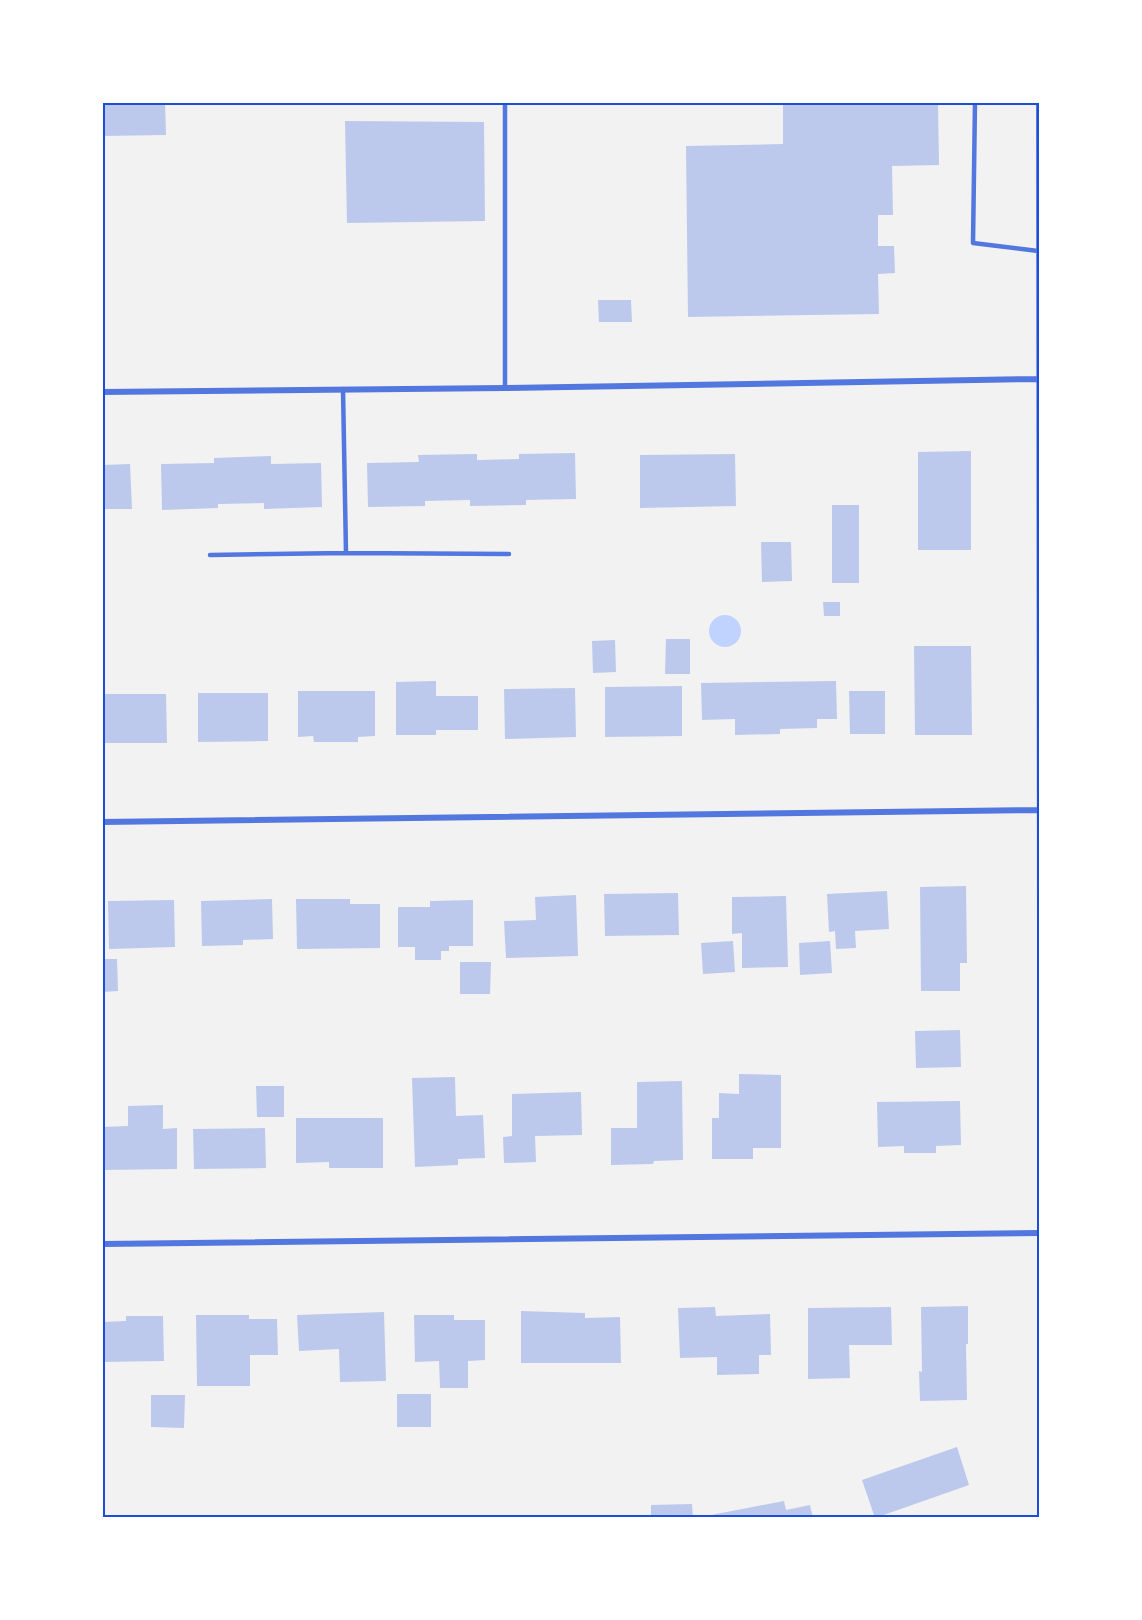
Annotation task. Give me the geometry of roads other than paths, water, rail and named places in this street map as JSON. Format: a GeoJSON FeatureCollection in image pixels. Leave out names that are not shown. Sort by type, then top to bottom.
{"type":"FeatureCollection","features":[{"type":"Feature","properties":{"kind":"street"},"geometry":{"type":"LineString","coordinates":[[1039,102],[1040,920]]}},
{"type":"Feature","properties":{"kind":"street"},"geometry":{"type":"LineString","coordinates":[[102,392],[1038,379]]}},
{"type":"Feature","properties":{"kind":"street"},"geometry":{"type":"LineString","coordinates":[[102,822],[1039,810]]}},
{"type":"Feature","properties":{"kind":"street"},"geometry":{"type":"LineString","coordinates":[[102,1244],[1040,1233]]}},
{"type":"Feature","properties":{"kind":"lane"},"geometry":{"type":"LineString","coordinates":[[505,102],[505,388]]}},
{"type":"Feature","properties":{"kind":"lane"},"geometry":{"type":"LineString","coordinates":[[975,102],[974,243],[1038,251]]}},
{"type":"Feature","properties":{"kind":"lane"},"geometry":{"type":"LineString","coordinates":[[343,389],[346,553]]}},
{"type":"Feature","properties":{"kind":"lane"},"geometry":{"type":"LineString","coordinates":[[210,555],[509,554]]}},
{"type":"Feature","properties":{"kind":"water"},"geometry":{"type":"Polygon","coordinates":[[[725,615],[737,619],[741,631],[737,643],[725,647],[713,643],[709,631],[713,619],[725,615]]]}}]}
